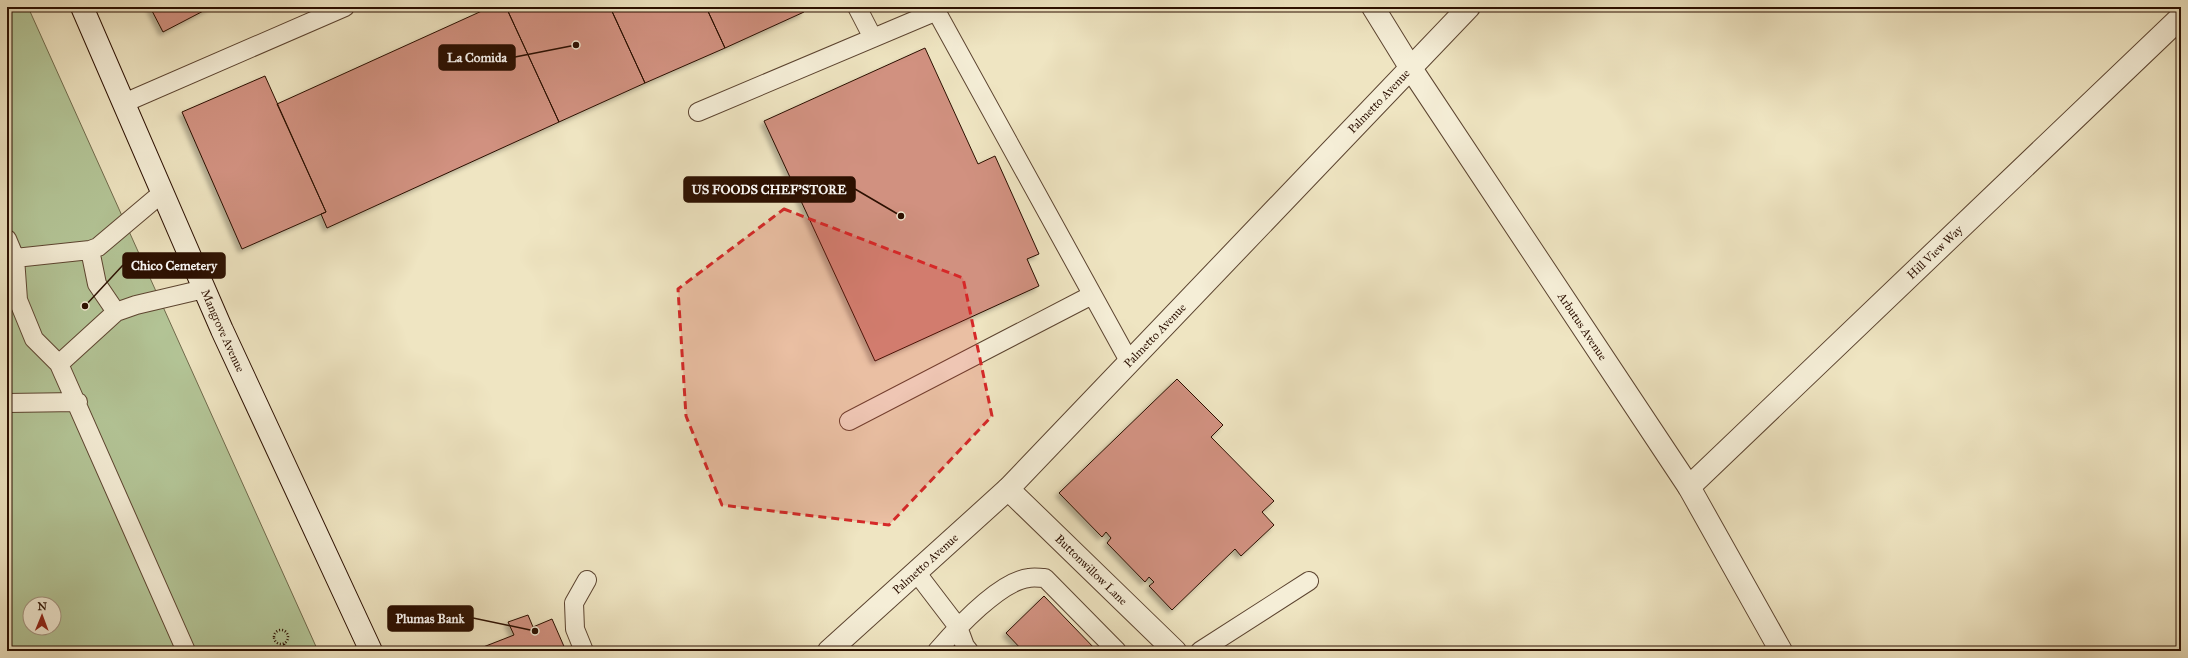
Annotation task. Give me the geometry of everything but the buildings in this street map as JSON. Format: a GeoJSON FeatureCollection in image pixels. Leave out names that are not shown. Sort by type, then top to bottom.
{"type":"FeatureCollection","features":[{"type":"Feature","properties":{"kind":"street","name":"Mangrove Avenue"},"geometry":{"type":"LineString","coordinates":[[82,7],[204,289],[371,651]]}},
{"type":"Feature","properties":{"kind":"street","name":"Arbutus Avenue"},"geometry":{"type":"LineString","coordinates":[[1373,7],[1410,67],[1689,487],[1781,651]]}},
{"type":"Feature","properties":{"kind":"street","name":"Palmetto Avenue"},"geometry":{"type":"LineString","coordinates":[[829,651],[1008,489],[1469,7]]}},
{"type":"Feature","properties":{"kind":"street","name":"Hill View Way"},"geometry":{"type":"LineString","coordinates":[[1689,487],[2181,18]]}},
{"type":"Feature","properties":{"kind":"street","name":"Buttonwillow Lane"},"geometry":{"type":"LineString","coordinates":[[1008,489],[1175,651]]}},
{"type":"Feature","properties":{"kind":"lane"},"geometry":{"type":"LineString","coordinates":[[124,103],[345,7]]}},
{"type":"Feature","properties":{"kind":"lane"},"geometry":{"type":"LineString","coordinates":[[858,7],[872,38]]}},
{"type":"Feature","properties":{"kind":"lane"},"geometry":{"type":"LineString","coordinates":[[698,112],[872,38],[935,9],[1129,361]]}},
{"type":"Feature","properties":{"kind":"lane"},"geometry":{"type":"LineString","coordinates":[[15,258],[90,250],[110,239],[162,193]]}},
{"type":"Feature","properties":{"kind":"lane"},"geometry":{"type":"LineString","coordinates":[[7,239],[15,258],[18,300],[34,339],[59,364],[78,402],[186,651]]}},
{"type":"Feature","properties":{"kind":"lane"},"geometry":{"type":"LineString","coordinates":[[90,250],[97,284],[116,312]]}},
{"type":"Feature","properties":{"kind":"lane"},"geometry":{"type":"LineString","coordinates":[[59,364],[116,312],[136,305],[204,289]]}},
{"type":"Feature","properties":{"kind":"lane"},"geometry":{"type":"LineString","coordinates":[[849,421],[1092,295]]}},
{"type":"Feature","properties":{"kind":"lane"},"geometry":{"type":"LineString","coordinates":[[7,403],[78,402]]}},
{"type":"Feature","properties":{"kind":"lane"},"geometry":{"type":"LineString","coordinates":[[916,572],[958,627],[964,646],[969,651]]}},
{"type":"Feature","properties":{"kind":"lane"},"geometry":{"type":"LineString","coordinates":[[937,651],[958,627],[992,597],[1012,583],[1029,578],[1045,578],[1117,651]]}},
{"type":"Feature","properties":{"kind":"lane"},"geometry":{"type":"LineString","coordinates":[[584,651],[575,629],[574,603],[587,580]]}},
{"type":"Feature","properties":{"kind":"lane"},"geometry":{"type":"LineString","coordinates":[[1200,651],[1309,581]]}},
{"type":"Feature","properties":{"kind":"path"},"geometry":{"type":"LineString","coordinates":[[278,629],[284,629],[288,634],[288,640],[284,644],[278,644],[274,639],[274,633],[278,629]]}},
{"type":"Feature","properties":{"kind":"path"},"geometry":{"type":"LineString","coordinates":[[284,644],[287,651]]}},
{"type":"Feature","properties":{"kind":"highlighted area"},"geometry":{"type":"Polygon","coordinates":[[[784,209],[963,278],[992,416],[889,525],[722,505],[686,416],[678,289],[784,209]]]}},
{"type":"Feature","properties":{"kind":"green space"},"geometry":{"type":"Polygon","coordinates":[[[7,7],[28,7],[318,651],[7,651],[7,7]]]}},
{"type":"Feature","properties":{"kind":"place","name":"La Comida"},"geometry":{"type":"Point","coordinates":[576,45]}},
{"type":"Feature","properties":{"kind":"place","name":"US FOODS CHEF'STORE"},"geometry":{"type":"Point","coordinates":[901,216]}},
{"type":"Feature","properties":{"kind":"place","name":"Chico Cemetery"},"geometry":{"type":"Point","coordinates":[85,306]}},
{"type":"Feature","properties":{"kind":"place","name":"Plumas Bank"},"geometry":{"type":"Point","coordinates":[535,631]}}]}
